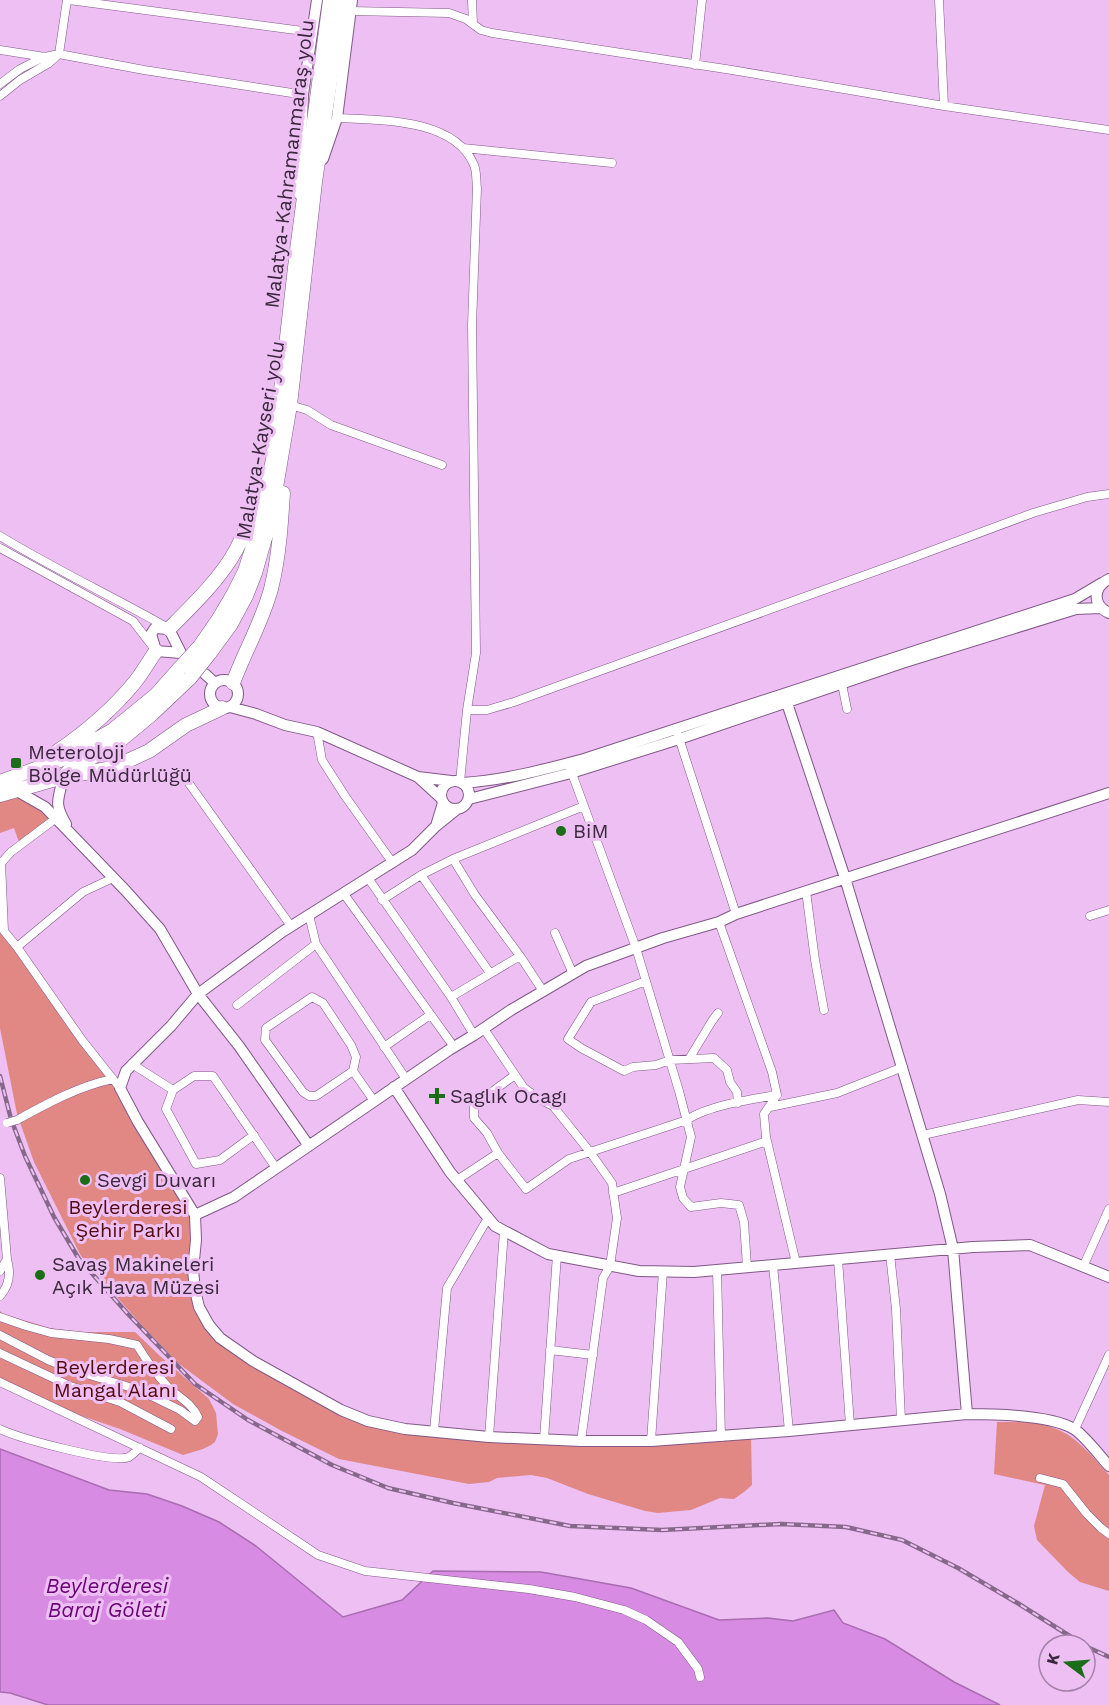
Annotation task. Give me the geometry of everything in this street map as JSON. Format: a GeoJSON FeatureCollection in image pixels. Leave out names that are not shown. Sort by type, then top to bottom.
{"type":"FeatureCollection","features":[{"type":"Feature","properties":{"kind":"highway","name":"Malatya-Kahramanmaraş yolu"},"geometry":{"type":"LineString","coordinates":[[204,650],[244,571],[260,525],[273,459],[297,250],[330,0]]}},
{"type":"Feature","properties":{"kind":"highway","name":"Malatya-Kayseri yolu"},"geometry":{"type":"LineString","coordinates":[[0,795],[63,777],[70,770],[117,743],[153,713],[204,650],[231,624],[246,596],[271,518],[290,405],[315,182],[348,4]]}},
{"type":"Feature","properties":{"kind":"highway"},"geometry":{"type":"LineString","coordinates":[[236,690],[243,656],[255,635],[271,589],[275,568],[279,546],[290,405]]}},
{"type":"Feature","properties":{"kind":"highway"},"geometry":{"type":"LineString","coordinates":[[169,629],[191,607],[236,551],[273,459]]}},
{"type":"Feature","properties":{"kind":"highway"},"geometry":{"type":"LineString","coordinates":[[19,775],[72,742],[110,710],[136,681],[156,651]]}},
{"type":"Feature","properties":{"kind":"highway"},"geometry":{"type":"LineString","coordinates":[[0,782],[60,759],[113,729],[185,673]]}},
{"type":"Feature","properties":{"kind":"highway"},"geometry":{"type":"LineString","coordinates":[[63,777],[112,768],[149,750],[186,725],[226,708]]}},
{"type":"Feature","properties":{"kind":"street"},"geometry":{"type":"LineString","coordinates":[[0,96],[59,54],[68,0],[303,31]]}},
{"type":"Feature","properties":{"kind":"street"},"geometry":{"type":"LineString","coordinates":[[297,250],[303,93],[317,0]]}},
{"type":"Feature","properties":{"kind":"street"},"geometry":{"type":"LineString","coordinates":[[472,0],[473,24]]}},
{"type":"Feature","properties":{"kind":"street"},"geometry":{"type":"LineString","coordinates":[[695,65],[702,0]]}},
{"type":"Feature","properties":{"kind":"street"},"geometry":{"type":"LineString","coordinates":[[939,0],[944,106]]}},
{"type":"Feature","properties":{"kind":"street"},"geometry":{"type":"LineString","coordinates":[[315,182],[337,118],[348,4],[449,13],[460,16],[481,30],[492,33],[944,106],[1109,130]]}},
{"type":"Feature","properties":{"kind":"street"},"geometry":{"type":"LineString","coordinates":[[0,50],[45,57]]}},
{"type":"Feature","properties":{"kind":"street"},"geometry":{"type":"LineString","coordinates":[[0,84],[20,69],[45,57],[59,54],[292,93]]}},
{"type":"Feature","properties":{"kind":"street"},"geometry":{"type":"LineString","coordinates":[[337,118],[378,120],[438,131],[463,148],[474,166],[477,188],[472,325],[476,653],[457,782]]}},
{"type":"Feature","properties":{"kind":"street"},"geometry":{"type":"LineString","coordinates":[[463,148],[612,163]]}},
{"type":"Feature","properties":{"kind":"street"},"geometry":{"type":"LineString","coordinates":[[290,405],[307,410],[331,425],[442,465]]}},
{"type":"Feature","properties":{"kind":"street"},"geometry":{"type":"LineString","coordinates":[[467,710],[487,710],[514,702],[1033,513],[1088,497],[1109,494]]}},
{"type":"Feature","properties":{"kind":"street"},"geometry":{"type":"LineString","coordinates":[[0,536],[169,629],[181,653],[156,651],[133,621],[0,548]]}},
{"type":"Feature","properties":{"kind":"street"},"geometry":{"type":"LineString","coordinates":[[1105,610],[1097,602],[1096,596],[1097,590],[1107,580]]}},
{"type":"Feature","properties":{"kind":"street"},"geometry":{"type":"LineString","coordinates":[[120,1088],[126,1071],[171,1026],[198,994],[291,926],[412,850],[435,826],[463,807],[469,799],[678,734],[1075,599],[1107,580]]}},
{"type":"Feature","properties":{"kind":"street"},"geometry":{"type":"LineString","coordinates":[[841,679],[1076,609],[1105,610]]}},
{"type":"Feature","properties":{"kind":"street"},"geometry":{"type":"LineString","coordinates":[[156,651],[151,634],[155,628],[169,629]]}},
{"type":"Feature","properties":{"kind":"street"},"geometry":{"type":"LineString","coordinates":[[205,674],[215,683]]}},
{"type":"Feature","properties":{"kind":"street"},"geometry":{"type":"LineString","coordinates":[[841,679],[847,709]]}},
{"type":"Feature","properties":{"kind":"street"},"geometry":{"type":"LineString","coordinates":[[256,714],[236,690],[224,680],[215,683],[212,687],[210,696],[214,704],[317,732],[418,777],[457,782],[490,781],[570,768]]}},
{"type":"Feature","properties":{"kind":"street"},"geometry":{"type":"LineString","coordinates":[[226,708],[237,701],[236,690]]}},
{"type":"Feature","properties":{"kind":"street"},"geometry":{"type":"LineString","coordinates":[[786,698],[845,878],[940,1194],[953,1249],[967,1414]]}},
{"type":"Feature","properties":{"kind":"street"},"geometry":{"type":"LineString","coordinates":[[317,732],[322,760],[392,862]]}},
{"type":"Feature","properties":{"kind":"street"},"geometry":{"type":"LineString","coordinates":[[678,734],[736,914]]}},
{"type":"Feature","properties":{"kind":"street"},"geometry":{"type":"LineString","coordinates":[[570,768],[636,948],[687,1120],[691,1137],[680,1187],[682,1198],[691,1207],[721,1203],[739,1205],[744,1222],[747,1267]]}},
{"type":"Feature","properties":{"kind":"street"},"geometry":{"type":"LineString","coordinates":[[58,816],[57,802],[63,777]]}},
{"type":"Feature","properties":{"kind":"street"},"geometry":{"type":"LineString","coordinates":[[418,777],[449,808],[457,809]]}},
{"type":"Feature","properties":{"kind":"street"},"geometry":{"type":"LineString","coordinates":[[188,782],[291,926]]}},
{"type":"Feature","properties":{"kind":"street"},"geometry":{"type":"LineString","coordinates":[[457,782],[468,789],[469,799]]}},
{"type":"Feature","properties":{"kind":"street"},"geometry":{"type":"LineString","coordinates":[[435,826],[442,801],[442,789],[457,782]]}},
{"type":"Feature","properties":{"kind":"street"},"geometry":{"type":"LineString","coordinates":[[17,791],[58,816],[72,835],[160,929],[198,994],[239,1046],[309,1146]]}},
{"type":"Feature","properties":{"kind":"street"},"geometry":{"type":"LineString","coordinates":[[195,1215],[234,1197],[454,1047],[586,966],[719,922],[736,914],[1109,793]]}},
{"type":"Feature","properties":{"kind":"street"},"geometry":{"type":"LineString","coordinates":[[382,900],[421,875],[453,859],[584,806]]}},
{"type":"Feature","properties":{"kind":"street"},"geometry":{"type":"LineString","coordinates":[[58,816],[11,852],[1,863],[4,931],[82,1040],[120,1088],[195,1215],[194,1270],[199,1307],[209,1325],[220,1338],[253,1361],[341,1410],[368,1421],[405,1429],[489,1437],[651,1441],[721,1437],[967,1414],[1062,1423],[1075,1429],[1109,1466]]}},
{"type":"Feature","properties":{"kind":"street"},"geometry":{"type":"LineString","coordinates":[[453,859],[475,895],[520,956],[543,992]]}},
{"type":"Feature","properties":{"kind":"street"},"geometry":{"type":"LineString","coordinates":[[421,875],[490,973]]}},
{"type":"Feature","properties":{"kind":"street"},"geometry":{"type":"LineString","coordinates":[[17,947],[83,892],[113,878]]}},
{"type":"Feature","properties":{"kind":"street"},"geometry":{"type":"LineString","coordinates":[[368,878],[451,997],[524,1088],[538,1099],[553,1106],[612,1183],[617,1218],[610,1266],[603,1278],[581,1441]]}},
{"type":"Feature","properties":{"kind":"street"},"geometry":{"type":"LineString","coordinates":[[806,891],[824,1010]]}},
{"type":"Feature","properties":{"kind":"street"},"geometry":{"type":"LineString","coordinates":[[344,894],[454,1047]]}},
{"type":"Feature","properties":{"kind":"street"},"geometry":{"type":"LineString","coordinates":[[1090,916],[1109,910]]}},
{"type":"Feature","properties":{"kind":"street"},"geometry":{"type":"LineString","coordinates":[[309,915],[316,944],[406,1079]]}},
{"type":"Feature","properties":{"kind":"street"},"geometry":{"type":"LineString","coordinates":[[719,922],[772,1072],[777,1095],[764,1114],[766,1140],[796,1263]]}},
{"type":"Feature","properties":{"kind":"street"},"geometry":{"type":"LineString","coordinates":[[555,933],[573,974]]}},
{"type":"Feature","properties":{"kind":"street"},"geometry":{"type":"LineString","coordinates":[[237,1005],[316,944]]}},
{"type":"Feature","properties":{"kind":"street"},"geometry":{"type":"LineString","coordinates":[[451,997],[520,956]]}},
{"type":"Feature","properties":{"kind":"street"},"geometry":{"type":"LineString","coordinates":[[646,981],[591,1002],[568,1039],[624,1071],[670,1060],[714,1058],[728,1070],[730,1083],[737,1092],[738,1103]]}},
{"type":"Feature","properties":{"kind":"street"},"geometry":{"type":"LineString","coordinates":[[353,1071],[316,1096],[309,1096],[303,1092],[265,1040],[266,1028],[312,997],[323,1003],[351,1045],[356,1057],[353,1071],[374,1101]]}},
{"type":"Feature","properties":{"kind":"street"},"geometry":{"type":"LineString","coordinates":[[689,1059],[718,1013]]}},
{"type":"Feature","properties":{"kind":"street"},"geometry":{"type":"LineString","coordinates":[[384,1047],[430,1015]]}},
{"type":"Feature","properties":{"kind":"street"},"geometry":{"type":"LineString","coordinates":[[132,1064],[173,1090]]}},
{"type":"Feature","properties":{"kind":"street"},"geometry":{"type":"LineString","coordinates":[[770,1107],[837,1093],[903,1067]]}},
{"type":"Feature","properties":{"kind":"street"},"geometry":{"type":"LineString","coordinates":[[515,1075],[474,1105],[474,1118],[526,1189],[569,1159],[687,1120],[695,1115],[777,1095]]}},
{"type":"Feature","properties":{"kind":"street"},"geometry":{"type":"LineString","coordinates":[[254,1135],[219,1160],[196,1164],[166,1109],[173,1090],[194,1076],[213,1076],[254,1135],[276,1168]]}},
{"type":"Feature","properties":{"kind":"street"},"geometry":{"type":"LineString","coordinates":[[4,1125],[94,1083],[113,1079]]}},
{"type":"Feature","properties":{"kind":"street"},"geometry":{"type":"LineString","coordinates":[[394,1088],[457,1180],[495,1226],[548,1254],[639,1271],[694,1272],[890,1254],[1030,1245],[1109,1277]]}},
{"type":"Feature","properties":{"kind":"street"},"geometry":{"type":"LineString","coordinates":[[923,1135],[1078,1100],[1109,1102]]}},
{"type":"Feature","properties":{"kind":"street"},"geometry":{"type":"LineString","coordinates":[[613,1193],[766,1140]]}},
{"type":"Feature","properties":{"kind":"street"},"geometry":{"type":"LineString","coordinates":[[457,1180],[498,1153]]}},
{"type":"Feature","properties":{"kind":"street"},"geometry":{"type":"LineString","coordinates":[[668,1173],[680,1187]]}},
{"type":"Feature","properties":{"kind":"street"},"geometry":{"type":"LineString","coordinates":[[0,1178],[10,1270],[9,1281],[0,1296]]}},
{"type":"Feature","properties":{"kind":"street"},"geometry":{"type":"LineString","coordinates":[[1083,1267],[1109,1209]]}},
{"type":"Feature","properties":{"kind":"street"},"geometry":{"type":"LineString","coordinates":[[434,1431],[447,1288],[488,1218]]}},
{"type":"Feature","properties":{"kind":"street"},"geometry":{"type":"LineString","coordinates":[[489,1437],[504,1231]]}},
{"type":"Feature","properties":{"kind":"street"},"geometry":{"type":"LineString","coordinates":[[890,1254],[896,1309],[901,1420]]}},
{"type":"Feature","properties":{"kind":"street"},"geometry":{"type":"LineString","coordinates":[[544,1439],[557,1256]]}},
{"type":"Feature","properties":{"kind":"street"},"geometry":{"type":"LineString","coordinates":[[0,1270],[7,1259]]}},
{"type":"Feature","properties":{"kind":"street"},"geometry":{"type":"LineString","coordinates":[[838,1259],[850,1425]]}},
{"type":"Feature","properties":{"kind":"street"},"geometry":{"type":"LineString","coordinates":[[773,1265],[789,1431]]}},
{"type":"Feature","properties":{"kind":"street"},"geometry":{"type":"LineString","coordinates":[[717,1270],[721,1437]]}},
{"type":"Feature","properties":{"kind":"street"},"geometry":{"type":"LineString","coordinates":[[651,1441],[663,1271]]}},
{"type":"Feature","properties":{"kind":"street"},"geometry":{"type":"LineString","coordinates":[[0,1317],[51,1333],[109,1339],[137,1345],[152,1368],[175,1394],[195,1409],[198,1417],[195,1421],[180,1410],[138,1390],[70,1369],[0,1335]]}},
{"type":"Feature","properties":{"kind":"street"},"geometry":{"type":"LineString","coordinates":[[550,1350],[593,1355]]}},
{"type":"Feature","properties":{"kind":"street"},"geometry":{"type":"LineString","coordinates":[[0,1353],[70,1386],[120,1402],[171,1429]]}},
{"type":"Feature","properties":{"kind":"street"},"geometry":{"type":"LineString","coordinates":[[1075,1429],[1109,1355]]}},
{"type":"Feature","properties":{"kind":"street"},"geometry":{"type":"LineString","coordinates":[[0,1382],[201,1477],[318,1554],[365,1572],[529,1589],[574,1597],[624,1610],[646,1620],[678,1642],[698,1669],[700,1677]]}},
{"type":"Feature","properties":{"kind":"street"},"geometry":{"type":"LineString","coordinates":[[0,1430],[100,1456],[129,1457],[140,1448]]}},
{"type":"Feature","properties":{"kind":"street"},"geometry":{"type":"LineString","coordinates":[[1040,1478],[1063,1484],[1087,1514],[1109,1534]]}},
{"type":"Feature","properties":{"kind":"green space"},"geometry":{"type":"Polygon","coordinates":[[[17,791],[56,818],[20,845],[14,828],[0,833],[0,795],[17,791]]]}},
{"type":"Feature","properties":{"kind":"green space","name":"Beylerderesi Şehir Parkı"},"geometry":{"type":"Polygon","coordinates":[[[0,862],[4,931],[120,1088],[195,1215],[195,1290],[220,1338],[368,1421],[569,1440],[751,1434],[752,1485],[734,1499],[720,1498],[691,1510],[658,1513],[588,1494],[547,1478],[531,1475],[497,1478],[489,1482],[469,1484],[339,1459],[233,1404],[178,1363],[81,1256],[34,1162],[17,1114],[0,1028],[0,862]]]}},
{"type":"Feature","properties":{"kind":"green space","name":"Beylerderesi Mangal Alanı"},"geometry":{"type":"Polygon","coordinates":[[[0,1311],[3,1314],[50,1328],[81,1332],[135,1332],[209,1399],[216,1413],[218,1434],[215,1442],[203,1449],[183,1455],[120,1429],[47,1404],[0,1382],[0,1311]]]}},
{"type":"Feature","properties":{"kind":"green space"},"geometry":{"type":"Polygon","coordinates":[[[997,1422],[1037,1424],[1061,1431],[1081,1445],[1109,1475],[1109,1591],[1080,1582],[1037,1540],[1034,1526],[1045,1485],[994,1474],[997,1422]]]}},
{"type":"Feature","properties":{"kind":"water","name":"Beylerderesi Baraj Göleti"},"geometry":{"type":"Polygon","coordinates":[[[0,1449],[109,1490],[147,1494],[219,1522],[256,1546],[343,1617],[402,1600],[433,1571],[541,1572],[631,1588],[719,1620],[768,1618],[793,1621],[834,1610],[843,1623],[885,1639],[954,1682],[1000,1705],[48,1705],[0,1692],[0,1449]]]}},
{"type":"Feature","properties":{"kind":"railway"},"geometry":{"type":"LineString","coordinates":[[0,1076],[11,1119],[25,1156],[54,1217],[79,1259],[195,1384],[248,1420],[332,1465],[388,1488],[570,1526],[662,1530],[781,1524],[846,1527],[902,1540],[958,1568],[1065,1633]]}},
{"type":"Feature","properties":{"kind":"railway"},"geometry":{"type":"LineString","coordinates":[[1097,1652],[1109,1657]]}},
{"type":"Feature","properties":{"kind":"place","name":"Meteroloji Bölge Müdürlüğü"},"geometry":{"type":"Point","coordinates":[16,763]}},
{"type":"Feature","properties":{"kind":"place","name":"BiM"},"geometry":{"type":"Point","coordinates":[561,831]}},
{"type":"Feature","properties":{"kind":"place","name":"Saglık Ocagı"},"geometry":{"type":"Point","coordinates":[437,1096]}},
{"type":"Feature","properties":{"kind":"place","name":"Sevgi Duvarı"},"geometry":{"type":"Point","coordinates":[85,1180]}},
{"type":"Feature","properties":{"kind":"place","name":"Savaş Makineleri Açık Hava Müzesi"},"geometry":{"type":"Point","coordinates":[40,1275]}}]}
